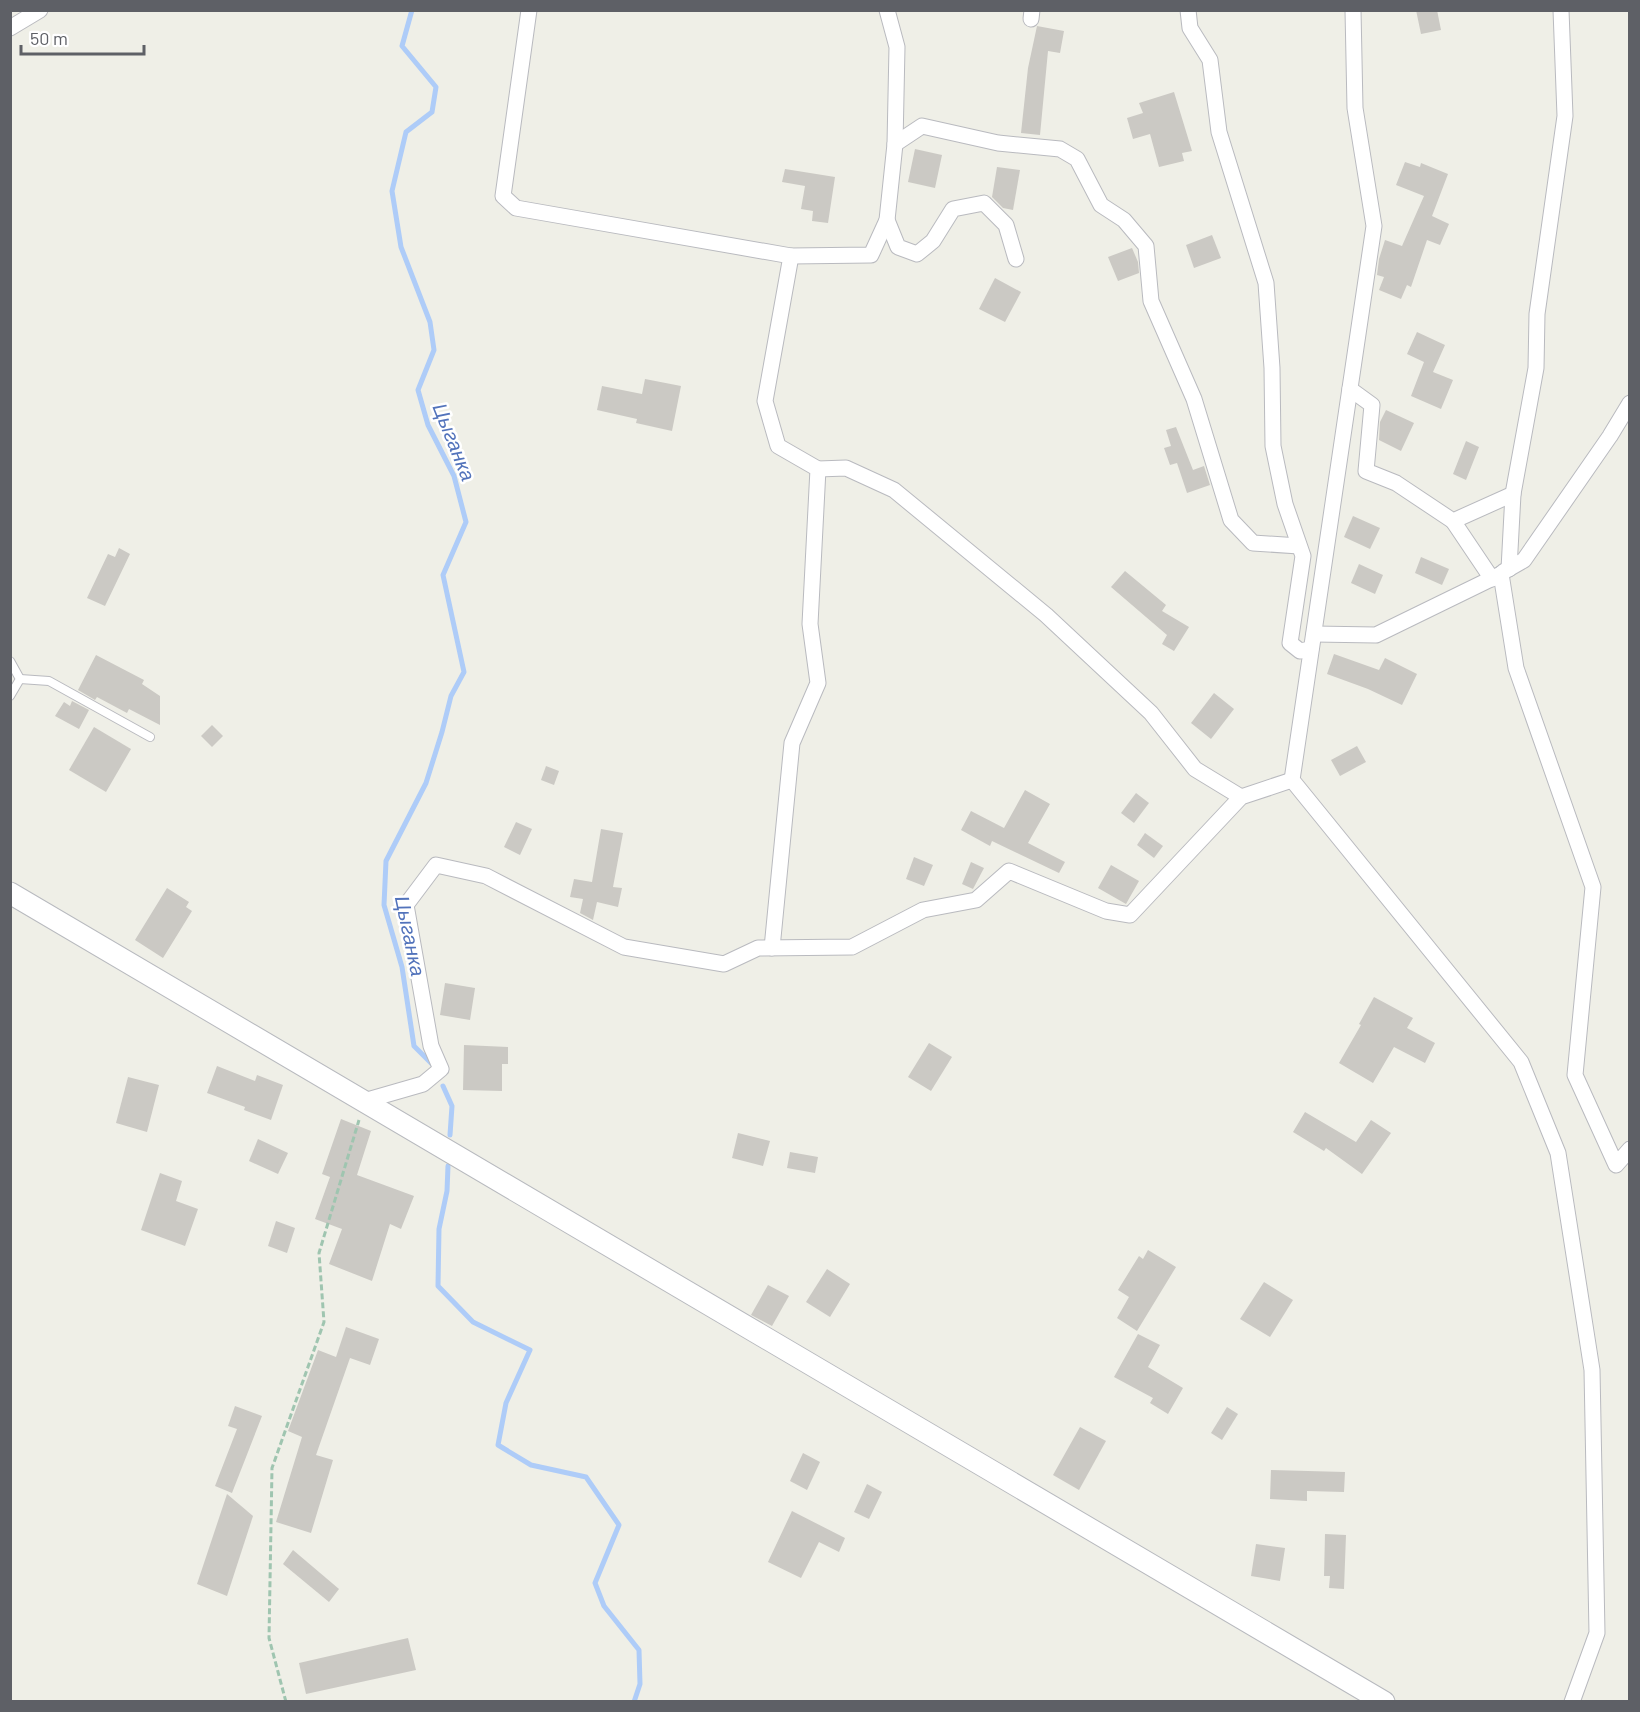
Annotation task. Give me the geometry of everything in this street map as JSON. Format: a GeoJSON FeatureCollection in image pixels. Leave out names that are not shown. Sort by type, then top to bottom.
{"type":"FeatureCollection","features":[{"type":"Feature","properties":{"kind":"street"},"geometry":{"type":"LineString","coordinates":[[10,28],[40,10]]}},
{"type":"Feature","properties":{"kind":"street"},"geometry":{"type":"LineString","coordinates":[[529,10],[503,196],[516,208],[791,256],[871,255],[887,220],[895,144],[897,47],[887,10]]}},
{"type":"Feature","properties":{"kind":"street"},"geometry":{"type":"LineString","coordinates":[[1188,10],[1190,28],[1210,60],[1219,132],[1266,283],[1272,368],[1273,446],[1285,504],[1303,556],[1290,643],[1300,651],[1311,649]]}},
{"type":"Feature","properties":{"kind":"street"},"geometry":{"type":"LineString","coordinates":[[1353,10],[1355,108],[1374,226],[1292,780],[1521,1062],[1558,1153],[1592,1370],[1597,1633],[1572,1701]]}},
{"type":"Feature","properties":{"kind":"street"},"geometry":{"type":"LineString","coordinates":[[1561,10],[1564,116],[1537,314],[1536,368],[1500,574],[1516,668],[1593,887],[1575,1075],[1616,1165],[1629,1149]]}},
{"type":"Feature","properties":{"kind":"street"},"geometry":{"type":"LineString","coordinates":[[895,144],[922,126],[998,144],[1060,149],[1077,159],[1101,205],[1124,220],[1146,246],[1151,301],[1194,399],[1231,520],[1253,543],[1299,546]]}},
{"type":"Feature","properties":{"kind":"street"},"geometry":{"type":"LineString","coordinates":[[887,220],[898,247],[917,254],[933,241],[953,209],[984,203],[1006,225],[1016,259]]}},
{"type":"Feature","properties":{"kind":"street"},"geometry":{"type":"LineString","coordinates":[[791,256],[765,401],[778,446],[818,469],[846,468],[894,490],[1046,615],[1151,713],[1195,770],[1241,797]]}},
{"type":"Feature","properties":{"kind":"street"},"geometry":{"type":"LineString","coordinates":[[1350,389],[1372,405],[1366,471],[1396,483],[1454,521],[1500,574]]}},
{"type":"Feature","properties":{"kind":"street"},"geometry":{"type":"LineString","coordinates":[[1314,634],[1376,635],[1524,560],[1610,436],[1629,403]]}},
{"type":"Feature","properties":{"kind":"street"},"geometry":{"type":"LineString","coordinates":[[772,948],[792,743],[818,683],[810,624],[818,469]]}},
{"type":"Feature","properties":{"kind":"street"},"geometry":{"type":"LineString","coordinates":[[1454,521],[1513,494]]}},
{"type":"Feature","properties":{"kind":"street"},"geometry":{"type":"LineString","coordinates":[[364,1101],[423,1084],[441,1069],[431,1046],[406,905],[436,866],[486,876],[624,947],[724,964],[758,948],[852,947],[923,910],[976,900],[1009,871],[1106,911],[1130,915],[1241,797],[1292,780]]}},
{"type":"Feature","properties":{"kind":"street"},"geometry":{"type":"LineString","coordinates":[[10,893],[1384,1701]]}},
{"type":"Feature","properties":{"kind":"lane"},"geometry":{"type":"LineString","coordinates":[[10,661],[20,679]]}},
{"type":"Feature","properties":{"kind":"lane"},"geometry":{"type":"LineString","coordinates":[[10,696],[20,679]]}},
{"type":"Feature","properties":{"kind":"lane"},"geometry":{"type":"LineString","coordinates":[[20,679],[50,681],[150,737]]}},
{"type":"Feature","properties":{"kind":"path"},"geometry":{"type":"LineString","coordinates":[[286,1701],[269,1638],[273,1468],[324,1322],[319,1253],[364,1101]]}},
{"type":"Feature","properties":{"kind":"building"},"geometry":{"type":"Polygon","coordinates":[[[1416,10],[1437,10],[1441,30],[1421,34],[1416,10]]]}},
{"type":"Feature","properties":{"kind":"building"},"geometry":{"type":"Polygon","coordinates":[[[1037,26],[1064,31],[1060,53],[1048,51],[1040,135],[1021,133],[1028,68],[1037,26]]]}},
{"type":"Feature","properties":{"kind":"building"},"geometry":{"type":"Polygon","coordinates":[[[1174,92],[1192,151],[1182,153],[1184,161],[1159,167],[1150,134],[1133,139],[1127,118],[1143,113],[1139,103],[1174,92]]]}},
{"type":"Feature","properties":{"kind":"building"},"geometry":{"type":"Polygon","coordinates":[[[915,149],[942,155],[935,188],[908,182],[915,149]]]}},
{"type":"Feature","properties":{"kind":"building"},"geometry":{"type":"Polygon","coordinates":[[[1405,162],[1420,167],[1421,163],[1448,174],[1432,216],[1449,224],[1440,245],[1427,240],[1411,287],[1407,285],[1401,299],[1379,290],[1384,277],[1377,275],[1385,240],[1402,246],[1424,196],[1396,185],[1405,162]]]}},
{"type":"Feature","properties":{"kind":"building"},"geometry":{"type":"Polygon","coordinates":[[[997,167],[1020,170],[1013,210],[1003,208],[992,197],[997,167]]]}},
{"type":"Feature","properties":{"kind":"building"},"geometry":{"type":"Polygon","coordinates":[[[785,169],[835,177],[828,223],[812,221],[813,211],[801,209],[805,186],[782,182],[785,169]]]}},
{"type":"Feature","properties":{"kind":"building"},"geometry":{"type":"Polygon","coordinates":[[[1212,235],[1221,258],[1194,268],[1186,245],[1212,235]]]}},
{"type":"Feature","properties":{"kind":"building"},"geometry":{"type":"Polygon","coordinates":[[[1132,248],[1138,262],[1139,273],[1118,281],[1108,257],[1132,248]]]}},
{"type":"Feature","properties":{"kind":"building"},"geometry":{"type":"Polygon","coordinates":[[[995,278],[1021,292],[1005,322],[979,309],[995,278]]]}},
{"type":"Feature","properties":{"kind":"building"},"geometry":{"type":"Polygon","coordinates":[[[1417,332],[1445,345],[1433,372],[1453,380],[1441,409],[1411,396],[1424,362],[1407,354],[1417,332]]]}},
{"type":"Feature","properties":{"kind":"building"},"geometry":{"type":"Polygon","coordinates":[[[645,379],[681,386],[672,431],[636,423],[637,419],[597,410],[602,386],[642,394],[645,379]]]}},
{"type":"Feature","properties":{"kind":"building"},"geometry":{"type":"Polygon","coordinates":[[[1386,410],[1414,423],[1401,451],[1379,440],[1380,422],[1386,410]]]}},
{"type":"Feature","properties":{"kind":"building"},"geometry":{"type":"Polygon","coordinates":[[[1176,427],[1193,470],[1204,466],[1210,485],[1187,493],[1177,463],[1170,465],[1164,448],[1171,446],[1166,430],[1176,427]]]}},
{"type":"Feature","properties":{"kind":"building"},"geometry":{"type":"Polygon","coordinates":[[[1466,441],[1479,447],[1466,480],[1453,474],[1466,441]]]}},
{"type":"Feature","properties":{"kind":"building"},"geometry":{"type":"Polygon","coordinates":[[[1353,516],[1380,528],[1370,549],[1344,537],[1353,516]]]}},
{"type":"Feature","properties":{"kind":"building"},"geometry":{"type":"Polygon","coordinates":[[[119,548],[130,554],[105,606],[87,598],[108,554],[115,557],[119,548]]]}},
{"type":"Feature","properties":{"kind":"building"},"geometry":{"type":"Polygon","coordinates":[[[1421,557],[1449,569],[1442,585],[1415,573],[1421,557]]]}},
{"type":"Feature","properties":{"kind":"building"},"geometry":{"type":"Polygon","coordinates":[[[1359,564],[1383,575],[1375,594],[1351,583],[1359,564]]]}},
{"type":"Feature","properties":{"kind":"building"},"geometry":{"type":"Polygon","coordinates":[[[1125,571],[1166,605],[1162,611],[1189,627],[1174,651],[1162,644],[1167,635],[1111,587],[1125,571]]]}},
{"type":"Feature","properties":{"kind":"building"},"geometry":{"type":"Polygon","coordinates":[[[1334,654],[1379,670],[1385,658],[1417,674],[1402,705],[1327,674],[1334,654]]]}},
{"type":"Feature","properties":{"kind":"building"},"geometry":{"type":"Polygon","coordinates":[[[96,655],[144,680],[142,684],[160,696],[160,725],[129,709],[127,713],[97,697],[95,700],[78,690],[96,655]]]}},
{"type":"Feature","properties":{"kind":"building"},"geometry":{"type":"Polygon","coordinates":[[[1214,693],[1234,709],[1211,739],[1191,723],[1214,693]]]}},
{"type":"Feature","properties":{"kind":"building"},"geometry":{"type":"Polygon","coordinates":[[[72,701],[89,710],[79,729],[55,716],[64,702],[70,706],[72,701]]]}},
{"type":"Feature","properties":{"kind":"building"},"geometry":{"type":"Polygon","coordinates":[[[212,725],[223,736],[212,747],[201,736],[212,725]]]}},
{"type":"Feature","properties":{"kind":"building"},"geometry":{"type":"Polygon","coordinates":[[[94,727],[131,749],[106,792],[69,770],[94,727]]]}},
{"type":"Feature","properties":{"kind":"building"},"geometry":{"type":"Polygon","coordinates":[[[1357,746],[1366,762],[1340,776],[1331,760],[1357,746]]]}},
{"type":"Feature","properties":{"kind":"building"},"geometry":{"type":"Polygon","coordinates":[[[546,766],[559,771],[554,785],[541,780],[546,766]]]}},
{"type":"Feature","properties":{"kind":"building"},"geometry":{"type":"Polygon","coordinates":[[[1025,790],[1050,804],[1028,843],[1065,862],[1059,873],[992,841],[990,846],[961,830],[971,811],[1004,828],[1025,790]]]}},
{"type":"Feature","properties":{"kind":"building"},"geometry":{"type":"Polygon","coordinates":[[[1136,793],[1149,803],[1134,823],[1121,813],[1136,793]]]}},
{"type":"Feature","properties":{"kind":"building"},"geometry":{"type":"Polygon","coordinates":[[[516,822],[532,829],[520,855],[504,847],[516,822]]]}},
{"type":"Feature","properties":{"kind":"building"},"geometry":{"type":"Polygon","coordinates":[[[601,829],[623,833],[613,887],[622,888],[618,907],[597,902],[593,920],[580,913],[583,899],[570,897],[574,879],[592,882],[601,829]]]}},
{"type":"Feature","properties":{"kind":"building"},"geometry":{"type":"Polygon","coordinates":[[[1145,833],[1163,846],[1154,858],[1137,845],[1145,833]]]}},
{"type":"Feature","properties":{"kind":"building"},"geometry":{"type":"Polygon","coordinates":[[[914,857],[933,865],[924,886],[906,879],[914,857]]]}},
{"type":"Feature","properties":{"kind":"building"},"geometry":{"type":"Polygon","coordinates":[[[971,862],[984,868],[973,889],[962,884],[971,862]]]}},
{"type":"Feature","properties":{"kind":"building"},"geometry":{"type":"Polygon","coordinates":[[[1111,865],[1139,881],[1126,904],[1098,888],[1111,865]]]}},
{"type":"Feature","properties":{"kind":"building"},"geometry":{"type":"Polygon","coordinates":[[[167,888],[189,902],[186,907],[192,911],[163,958],[135,940],[167,888]]]}},
{"type":"Feature","properties":{"kind":"building"},"geometry":{"type":"Polygon","coordinates":[[[445,983],[475,988],[470,1020],[440,1015],[445,983]]]}},
{"type":"Feature","properties":{"kind":"building"},"geometry":{"type":"Polygon","coordinates":[[[1374,997],[1413,1018],[1407,1028],[1435,1043],[1425,1063],[1394,1047],[1373,1083],[1339,1063],[1374,997]]]}},
{"type":"Feature","properties":{"kind":"building"},"geometry":{"type":"Polygon","coordinates":[[[929,1043],[952,1057],[931,1091],[908,1077],[929,1043]]]}},
{"type":"Feature","properties":{"kind":"building"},"geometry":{"type":"Polygon","coordinates":[[[464,1045],[508,1047],[508,1064],[502,1064],[502,1091],[463,1090],[464,1045]]]}},
{"type":"Feature","properties":{"kind":"building"},"geometry":{"type":"Polygon","coordinates":[[[217,1066],[255,1081],[257,1075],[283,1085],[271,1120],[244,1110],[245,1107],[207,1093],[217,1066]]]}},
{"type":"Feature","properties":{"kind":"building"},"geometry":{"type":"Polygon","coordinates":[[[128,1077],[159,1085],[147,1132],[116,1123],[128,1077]]]}},
{"type":"Feature","properties":{"kind":"building"},"geometry":{"type":"Polygon","coordinates":[[[1305,1112],[1356,1142],[1371,1120],[1391,1133],[1362,1174],[1326,1148],[1324,1151],[1293,1132],[1305,1112]]]}},
{"type":"Feature","properties":{"kind":"building"},"geometry":{"type":"Polygon","coordinates":[[[341,1119],[371,1131],[357,1175],[414,1196],[401,1229],[390,1224],[372,1281],[329,1264],[342,1229],[315,1219],[330,1177],[322,1174],[341,1119]]]}},
{"type":"Feature","properties":{"kind":"building"},"geometry":{"type":"Polygon","coordinates":[[[738,1133],[770,1141],[763,1166],[732,1158],[738,1133]]]}},
{"type":"Feature","properties":{"kind":"building"},"geometry":{"type":"Polygon","coordinates":[[[258,1139],[288,1153],[278,1174],[249,1161],[258,1139]]]}},
{"type":"Feature","properties":{"kind":"building"},"geometry":{"type":"Polygon","coordinates":[[[790,1152],[818,1157],[815,1173],[787,1168],[790,1152]]]}},
{"type":"Feature","properties":{"kind":"building"},"geometry":{"type":"Polygon","coordinates":[[[160,1173],[182,1181],[176,1201],[198,1209],[185,1246],[141,1230],[160,1173]]]}},
{"type":"Feature","properties":{"kind":"building"},"geometry":{"type":"Polygon","coordinates":[[[276,1221],[295,1228],[287,1253],[268,1246],[276,1221]]]}},
{"type":"Feature","properties":{"kind":"building"},"geometry":{"type":"Polygon","coordinates":[[[1148,1250],[1176,1267],[1137,1331],[1117,1318],[1129,1297],[1118,1290],[1139,1256],[1143,1259],[1148,1250]]]}},
{"type":"Feature","properties":{"kind":"building"},"geometry":{"type":"Polygon","coordinates":[[[827,1269],[850,1284],[830,1317],[806,1302],[827,1269]]]}},
{"type":"Feature","properties":{"kind":"building"},"geometry":{"type":"Polygon","coordinates":[[[1264,1282],[1293,1300],[1270,1337],[1240,1319],[1264,1282]]]}},
{"type":"Feature","properties":{"kind":"building"},"geometry":{"type":"Polygon","coordinates":[[[768,1285],[789,1296],[772,1326],[751,1315],[768,1285]]]}},
{"type":"Feature","properties":{"kind":"building"},"geometry":{"type":"Polygon","coordinates":[[[346,1327],[379,1339],[370,1365],[350,1358],[316,1455],[333,1460],[311,1533],[276,1522],[302,1437],[288,1431],[318,1350],[336,1357],[346,1327]]]}},
{"type":"Feature","properties":{"kind":"building"},"geometry":{"type":"Polygon","coordinates":[[[1138,1334],[1160,1345],[1148,1367],[1183,1388],[1168,1414],[1150,1403],[1153,1398],[1114,1377],[1138,1334]]]}},
{"type":"Feature","properties":{"kind":"building"},"geometry":{"type":"Polygon","coordinates":[[[235,1406],[262,1416],[232,1493],[215,1486],[237,1429],[228,1426],[235,1406]]]}},
{"type":"Feature","properties":{"kind":"building"},"geometry":{"type":"Polygon","coordinates":[[[1227,1407],[1238,1414],[1222,1440],[1211,1433],[1227,1407]]]}},
{"type":"Feature","properties":{"kind":"building"},"geometry":{"type":"Polygon","coordinates":[[[1080,1427],[1106,1441],[1079,1490],[1053,1475],[1080,1427]]]}},
{"type":"Feature","properties":{"kind":"building"},"geometry":{"type":"Polygon","coordinates":[[[803,1453],[820,1462],[807,1490],[790,1481],[803,1453]]]}},
{"type":"Feature","properties":{"kind":"building"},"geometry":{"type":"Polygon","coordinates":[[[1271,1470],[1345,1472],[1344,1492],[1307,1491],[1307,1501],[1270,1499],[1271,1470]]]}},
{"type":"Feature","properties":{"kind":"building"},"geometry":{"type":"Polygon","coordinates":[[[867,1484],[882,1492],[869,1519],[854,1512],[867,1484]]]}},
{"type":"Feature","properties":{"kind":"building"},"geometry":{"type":"Polygon","coordinates":[[[227,1494],[253,1516],[227,1596],[197,1584],[227,1494]]]}},
{"type":"Feature","properties":{"kind":"building"},"geometry":{"type":"Polygon","coordinates":[[[792,1511],[845,1538],[839,1552],[819,1542],[801,1578],[768,1562],[792,1511]]]}},
{"type":"Feature","properties":{"kind":"building"},"geometry":{"type":"Polygon","coordinates":[[[1325,1534],[1346,1535],[1344,1589],[1329,1588],[1330,1576],[1324,1576],[1325,1534]]]}},
{"type":"Feature","properties":{"kind":"building"},"geometry":{"type":"Polygon","coordinates":[[[1256,1544],[1285,1548],[1280,1581],[1251,1576],[1256,1544]]]}},
{"type":"Feature","properties":{"kind":"building"},"geometry":{"type":"Polygon","coordinates":[[[293,1550],[339,1589],[329,1602],[283,1564],[293,1550]]]}},
{"type":"Feature","properties":{"kind":"building"},"geometry":{"type":"Polygon","coordinates":[[[408,1638],[416,1670],[306,1694],[299,1663],[408,1638]]]}},
{"type":"Feature","properties":{"kind":"waterway","name":"Цыганка"},"geometry":{"type":"LineString","coordinates":[[412,10],[402,46],[436,87],[432,112],[406,132],[392,191],[401,247],[430,322],[434,350],[418,390],[428,425],[454,476],[466,522],[443,575],[464,672],[451,696],[426,783],[386,861],[384,905],[402,967],[414,1046],[434,1066]]}},
{"type":"Feature","properties":{"kind":"waterway","name":"Цыганка"},"geometry":{"type":"LineString","coordinates":[[443,1086],[452,1106],[450,1135]]}},
{"type":"Feature","properties":{"kind":"waterway","name":"Цыганка"},"geometry":{"type":"LineString","coordinates":[[448,1166],[447,1191],[439,1229],[438,1286],[473,1322],[530,1350],[506,1403],[498,1445],[531,1465],[586,1477],[619,1525],[595,1583],[604,1606],[639,1650],[640,1684],[634,1702]]}}]}
